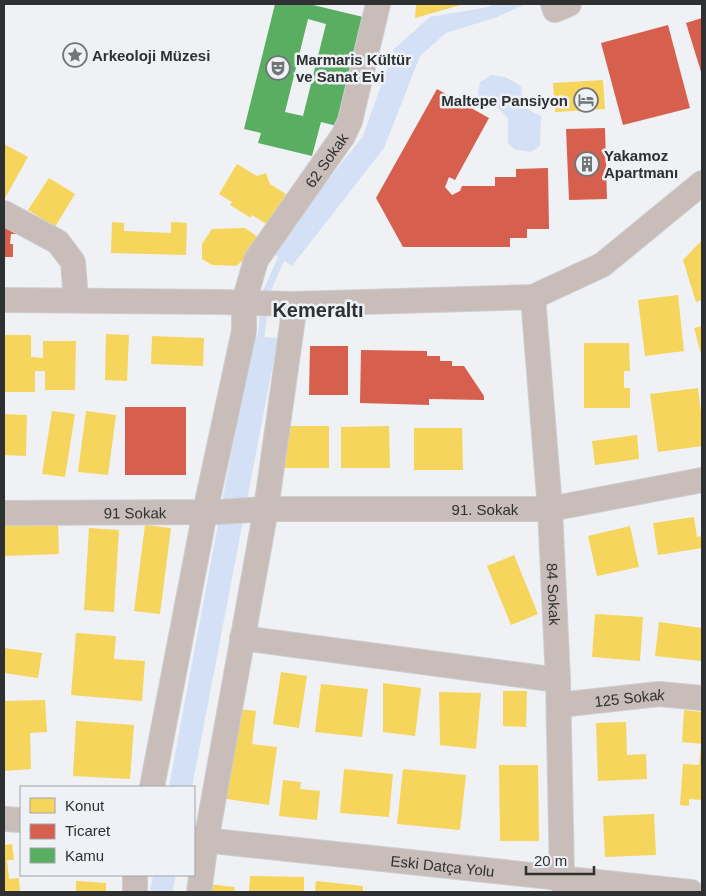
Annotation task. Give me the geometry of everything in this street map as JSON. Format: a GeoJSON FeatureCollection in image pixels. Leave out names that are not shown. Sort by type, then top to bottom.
{"type":"FeatureCollection","features":[{"type":"Feature","properties":{"kind":"street","name":"62 Sokak"},"geometry":{"type":"LineString","coordinates":[[152,786],[212,512],[244,331],[247,302],[256,260],[343,136],[350,121],[378,4]]}},
{"type":"Feature","properties":{"kind":"street"},"geometry":{"type":"LineString","coordinates":[[553,4],[555,10],[569,4]]}},
{"type":"Feature","properties":{"kind":"street"},"geometry":{"type":"LineString","coordinates":[[4,300],[288,304],[533,297],[602,265],[702,183]]}},
{"type":"Feature","properties":{"kind":"street"},"geometry":{"type":"LineString","coordinates":[[4,213],[58,242],[73,262],[76,300]]}},
{"type":"Feature","properties":{"kind":"street","name":"84 Sokak"},"geometry":{"type":"LineString","coordinates":[[533,297],[550,509],[558,680],[563,885]]}},
{"type":"Feature","properties":{"kind":"street"},"geometry":{"type":"LineString","coordinates":[[199,892],[200,840],[242,638],[258,510],[288,304]]}},
{"type":"Feature","properties":{"kind":"street","name":"91. Sokak"},"geometry":{"type":"LineString","coordinates":[[258,510],[550,509],[702,480]]}},
{"type":"Feature","properties":{"kind":"street","name":"91 Sokak"},"geometry":{"type":"LineString","coordinates":[[4,513],[258,510]]}},
{"type":"Feature","properties":{"kind":"street"},"geometry":{"type":"LineString","coordinates":[[242,638],[558,680]]}},
{"type":"Feature","properties":{"kind":"street","name":"125 Sokak"},"geometry":{"type":"LineString","coordinates":[[558,705],[659,694],[702,698]]}},
{"type":"Feature","properties":{"kind":"street"},"geometry":{"type":"LineString","coordinates":[[4,819],[20,820]]}},
{"type":"Feature","properties":{"kind":"street","name":"Eski Datça Yolu"},"geometry":{"type":"LineString","coordinates":[[200,840],[563,885],[691,892]]}},
{"type":"Feature","properties":{"kind":"street"},"geometry":{"type":"LineString","coordinates":[[135,876],[135,892]]}},
{"type":"Feature","properties":{"kind":"water"},"geometry":{"type":"Polygon","coordinates":[[[494,4],[526,4],[497,17],[446,33],[420,56],[384,148],[292,266],[271,252],[363,136],[394,49],[430,17],[488,7],[494,4]]]}},
{"type":"Feature","properties":{"kind":"water"},"geometry":{"type":"Polygon","coordinates":[[[491,75],[505,77],[521,86],[522,98],[527,108],[541,116],[540,146],[530,152],[514,149],[508,143],[508,118],[499,109],[486,104],[478,94],[480,82],[491,75]]]}},
{"type":"Feature","properties":{"kind":"water"},"geometry":{"type":"Polygon","coordinates":[[[253,337],[278,338],[192,786],[169,786],[253,337]]]}},
{"type":"Feature","properties":{"kind":"water"},"geometry":{"type":"Polygon","coordinates":[[[153,876],[176,876],[172,892],[150,892],[153,876]]]}},
{"type":"Feature","properties":{"kind":"building: Konut"},"geometry":{"type":"Polygon","coordinates":[[[416,4],[464,4],[415,18],[416,4]]]}},
{"type":"Feature","properties":{"kind":"building: Konut"},"geometry":{"type":"Polygon","coordinates":[[[603,80],[605,109],[555,112],[553,83],[603,80]]]}},
{"type":"Feature","properties":{"kind":"building: Konut"},"geometry":{"type":"Polygon","coordinates":[[[4,144],[28,157],[5,198],[4,198],[4,144]]]}},
{"type":"Feature","properties":{"kind":"building: Konut"},"geometry":{"type":"Polygon","coordinates":[[[237,164],[257,176],[266,173],[270,184],[286,194],[268,225],[252,215],[251,218],[230,205],[232,202],[219,194],[237,164]]]}},
{"type":"Feature","properties":{"kind":"building: Konut"},"geometry":{"type":"Polygon","coordinates":[[[49,178],[75,194],[55,227],[28,210],[49,178]]]}},
{"type":"Feature","properties":{"kind":"building: Konut"},"geometry":{"type":"Polygon","coordinates":[[[112,222],[124,223],[124,231],[171,233],[171,222],[187,223],[186,255],[111,253],[112,222]]]}},
{"type":"Feature","properties":{"kind":"building: Konut"},"geometry":{"type":"Polygon","coordinates":[[[245,228],[259,238],[252,244],[251,254],[236,266],[212,265],[202,259],[202,244],[212,229],[245,228]]]}},
{"type":"Feature","properties":{"kind":"building: Konut"},"geometry":{"type":"Polygon","coordinates":[[[702,240],[702,300],[696,302],[683,260],[702,240]]]}},
{"type":"Feature","properties":{"kind":"building: Konut"},"geometry":{"type":"Polygon","coordinates":[[[678,295],[684,351],[645,356],[638,300],[678,295]]]}},
{"type":"Feature","properties":{"kind":"building: Konut"},"geometry":{"type":"Polygon","coordinates":[[[702,326],[702,358],[694,328],[702,326]]]}},
{"type":"Feature","properties":{"kind":"building: Konut"},"geometry":{"type":"Polygon","coordinates":[[[106,334],[129,335],[127,381],[105,380],[106,334]]]}},
{"type":"Feature","properties":{"kind":"building: Konut"},"geometry":{"type":"Polygon","coordinates":[[[4,335],[31,335],[31,357],[43,358],[43,341],[76,341],[75,390],[45,390],[45,371],[35,371],[35,392],[4,392],[4,335]]]}},
{"type":"Feature","properties":{"kind":"building: Konut"},"geometry":{"type":"Polygon","coordinates":[[[152,336],[204,338],[203,366],[151,364],[152,336]]]}},
{"type":"Feature","properties":{"kind":"building: Konut"},"geometry":{"type":"Polygon","coordinates":[[[584,343],[629,343],[630,371],[624,371],[624,388],[630,388],[630,408],[584,408],[584,343]]]}},
{"type":"Feature","properties":{"kind":"building: Konut"},"geometry":{"type":"Polygon","coordinates":[[[698,388],[702,421],[702,446],[658,452],[650,394],[698,388]]]}},
{"type":"Feature","properties":{"kind":"building: Konut"},"geometry":{"type":"Polygon","coordinates":[[[52,411],[75,414],[65,477],[42,474],[52,411]]]}},
{"type":"Feature","properties":{"kind":"building: Konut"},"geometry":{"type":"Polygon","coordinates":[[[86,411],[116,415],[108,475],[78,472],[86,411]]]}},
{"type":"Feature","properties":{"kind":"building: Konut"},"geometry":{"type":"Polygon","coordinates":[[[4,414],[27,415],[26,456],[4,455],[4,414]]]}},
{"type":"Feature","properties":{"kind":"building: Konut"},"geometry":{"type":"Polygon","coordinates":[[[280,426],[329,426],[329,468],[280,468],[280,426]]]}},
{"type":"Feature","properties":{"kind":"building: Konut"},"geometry":{"type":"Polygon","coordinates":[[[389,426],[390,468],[341,468],[341,427],[389,426]]]}},
{"type":"Feature","properties":{"kind":"building: Konut"},"geometry":{"type":"Polygon","coordinates":[[[414,428],[462,428],[463,470],[414,470],[414,428]]]}},
{"type":"Feature","properties":{"kind":"building: Konut"},"geometry":{"type":"Polygon","coordinates":[[[637,435],[639,459],[595,465],[592,441],[637,435]]]}},
{"type":"Feature","properties":{"kind":"building: Konut"},"geometry":{"type":"Polygon","coordinates":[[[694,517],[697,537],[702,536],[702,548],[658,555],[653,523],[694,517]]]}},
{"type":"Feature","properties":{"kind":"building: Konut"},"geometry":{"type":"Polygon","coordinates":[[[58,523],[59,554],[4,556],[4,525],[58,523]]]}},
{"type":"Feature","properties":{"kind":"building: Konut"},"geometry":{"type":"Polygon","coordinates":[[[145,525],[171,528],[160,614],[134,611],[145,525]]]}},
{"type":"Feature","properties":{"kind":"building: Konut"},"geometry":{"type":"Polygon","coordinates":[[[630,526],[639,567],[597,576],[588,536],[630,526]]]}},
{"type":"Feature","properties":{"kind":"building: Konut"},"geometry":{"type":"Polygon","coordinates":[[[89,528],[119,530],[114,612],[84,610],[89,528]]]}},
{"type":"Feature","properties":{"kind":"building: Konut"},"geometry":{"type":"Polygon","coordinates":[[[514,555],[538,614],[511,625],[487,566],[514,555]]]}},
{"type":"Feature","properties":{"kind":"building: Konut"},"geometry":{"type":"Polygon","coordinates":[[[595,614],[643,617],[640,661],[592,657],[595,614]]]}},
{"type":"Feature","properties":{"kind":"building: Konut"},"geometry":{"type":"Polygon","coordinates":[[[659,622],[702,628],[702,661],[655,656],[659,622]]]}},
{"type":"Feature","properties":{"kind":"building: Konut"},"geometry":{"type":"Polygon","coordinates":[[[76,633],[116,636],[114,659],[145,661],[142,701],[71,695],[76,633]]]}},
{"type":"Feature","properties":{"kind":"building: Konut"},"geometry":{"type":"Polygon","coordinates":[[[4,648],[42,653],[38,678],[4,673],[4,648]]]}},
{"type":"Feature","properties":{"kind":"building: Konut"},"geometry":{"type":"Polygon","coordinates":[[[281,672],[307,676],[299,728],[273,724],[281,672]]]}},
{"type":"Feature","properties":{"kind":"building: Konut"},"geometry":{"type":"Polygon","coordinates":[[[383,683],[421,688],[415,736],[383,732],[383,683]]]}},
{"type":"Feature","properties":{"kind":"building: Konut"},"geometry":{"type":"Polygon","coordinates":[[[321,684],[368,689],[362,737],[315,732],[321,684]]]}},
{"type":"Feature","properties":{"kind":"building: Konut"},"geometry":{"type":"Polygon","coordinates":[[[503,691],[527,691],[526,727],[503,726],[503,691]]]}},
{"type":"Feature","properties":{"kind":"building: Konut"},"geometry":{"type":"Polygon","coordinates":[[[439,692],[481,693],[476,749],[440,745],[439,692]]]}},
{"type":"Feature","properties":{"kind":"building: Konut"},"geometry":{"type":"Polygon","coordinates":[[[45,700],[47,732],[30,733],[31,769],[4,771],[4,701],[45,700]]]}},
{"type":"Feature","properties":{"kind":"building: Konut"},"geometry":{"type":"Polygon","coordinates":[[[231,708],[256,711],[252,744],[277,747],[269,805],[220,798],[231,708]]]}},
{"type":"Feature","properties":{"kind":"building: Konut"},"geometry":{"type":"Polygon","coordinates":[[[684,710],[702,712],[702,744],[682,742],[684,710]]]}},
{"type":"Feature","properties":{"kind":"building: Konut"},"geometry":{"type":"Polygon","coordinates":[[[76,721],[134,725],[130,779],[73,776],[76,721]]]}},
{"type":"Feature","properties":{"kind":"building: Konut"},"geometry":{"type":"Polygon","coordinates":[[[626,722],[627,755],[646,754],[647,779],[598,781],[596,723],[626,722]]]}},
{"type":"Feature","properties":{"kind":"building: Konut"},"geometry":{"type":"Polygon","coordinates":[[[701,745],[702,800],[689,799],[689,806],[680,805],[683,764],[699,765],[701,745]]]}},
{"type":"Feature","properties":{"kind":"building: Konut"},"geometry":{"type":"Polygon","coordinates":[[[499,765],[538,765],[539,841],[500,841],[499,765]]]}},
{"type":"Feature","properties":{"kind":"building: Konut"},"geometry":{"type":"Polygon","coordinates":[[[344,769],[393,774],[389,817],[340,813],[344,769]]]}},
{"type":"Feature","properties":{"kind":"building: Konut"},"geometry":{"type":"Polygon","coordinates":[[[403,769],[466,775],[460,830],[397,824],[403,769]]]}},
{"type":"Feature","properties":{"kind":"building: Konut"},"geometry":{"type":"Polygon","coordinates":[[[283,780],[301,782],[300,789],[320,791],[317,820],[279,816],[283,780]]]}},
{"type":"Feature","properties":{"kind":"building: Konut"},"geometry":{"type":"Polygon","coordinates":[[[654,814],[656,855],[605,857],[603,816],[654,814]]]}},
{"type":"Feature","properties":{"kind":"building: Konut"},"geometry":{"type":"Polygon","coordinates":[[[12,844],[14,860],[7,860],[9,879],[19,878],[20,892],[4,892],[4,845],[12,844]]]}},
{"type":"Feature","properties":{"kind":"building: Konut"},"geometry":{"type":"Polygon","coordinates":[[[250,876],[304,877],[304,892],[249,892],[250,876]]]}},
{"type":"Feature","properties":{"kind":"building: Konut"},"geometry":{"type":"Polygon","coordinates":[[[76,881],[106,883],[106,892],[76,892],[76,881]]]}},
{"type":"Feature","properties":{"kind":"building: Konut"},"geometry":{"type":"Polygon","coordinates":[[[316,881],[363,886],[363,892],[315,892],[316,881]]]}},
{"type":"Feature","properties":{"kind":"building: Konut"},"geometry":{"type":"Polygon","coordinates":[[[206,884],[235,887],[234,892],[205,892],[206,884]]]}},
{"type":"Feature","properties":{"kind":"building: Ticaret"},"geometry":{"type":"Polygon","coordinates":[[[702,18],[702,75],[686,23],[702,18]]]}},
{"type":"Feature","properties":{"kind":"building: Ticaret"},"geometry":{"type":"Polygon","coordinates":[[[668,25],[690,108],[623,125],[601,43],[668,25]]]}},
{"type":"Feature","properties":{"kind":"building: Ticaret"},"geometry":{"type":"Polygon","coordinates":[[[437,89],[489,118],[455,180],[449,177],[445,187],[452,195],[460,191],[462,186],[495,186],[495,177],[516,177],[516,169],[548,168],[549,229],[527,229],[527,238],[510,238],[510,247],[403,247],[376,198],[437,89]]]}},
{"type":"Feature","properties":{"kind":"building: Ticaret","name":"Yakamoz Apartmanı"},"geometry":{"type":"Polygon","coordinates":[[[605,128],[607,199],[569,200],[566,129],[605,128]]]}},
{"type":"Feature","properties":{"kind":"building: Ticaret"},"geometry":{"type":"Polygon","coordinates":[[[4,220],[16,224],[16,234],[11,234],[10,244],[13,244],[13,257],[4,257],[4,220]]]}},
{"type":"Feature","properties":{"kind":"building: Ticaret"},"geometry":{"type":"Polygon","coordinates":[[[310,346],[348,346],[348,395],[309,395],[310,346]]]}},
{"type":"Feature","properties":{"kind":"building: Ticaret"},"geometry":{"type":"Polygon","coordinates":[[[361,350],[427,351],[427,356],[440,356],[440,361],[452,361],[452,366],[464,366],[484,396],[484,400],[429,399],[429,405],[360,403],[361,350]]]}},
{"type":"Feature","properties":{"kind":"building: Ticaret"},"geometry":{"type":"Polygon","coordinates":[[[125,407],[186,407],[186,475],[125,475],[125,407]]]}},
{"type":"Feature","properties":{"kind":"building: Kamu","name":"Marmaris Kültür ve Sanat Evi"},"geometry":{"type":"Polygon","coordinates":[[[275,4],[309,4],[363,17],[337,126],[321,122],[312,156],[258,143],[261,133],[244,129],[275,4]],[[308,19],[285,112],[303,116],[326,24],[308,19]]]}},
{"type":"Feature","properties":{"kind":"waterway"},"geometry":{"type":"LineString","coordinates":[[260,345],[266,293],[281,259],[286,253]]}},
{"type":"Feature","properties":{"kind":"place","name":"Arkeoloji Müzesi"},"geometry":{"type":"Point","coordinates":[75,55]}},
{"type":"Feature","properties":{"kind":"place","name":"Marmaris Kültür ve Sanat Evi"},"geometry":{"type":"Point","coordinates":[278,68]}},
{"type":"Feature","properties":{"kind":"place","name":"Maltepe Pansiyon"},"geometry":{"type":"Point","coordinates":[586,100]}},
{"type":"Feature","properties":{"kind":"place","name":"Yakamoz Apartmanı"},"geometry":{"type":"Point","coordinates":[587,164]}},
{"type":"Feature","properties":{"kind":"district","name":"Kemeraltı"},"geometry":{"type":"Point","coordinates":[318,310]}}]}
